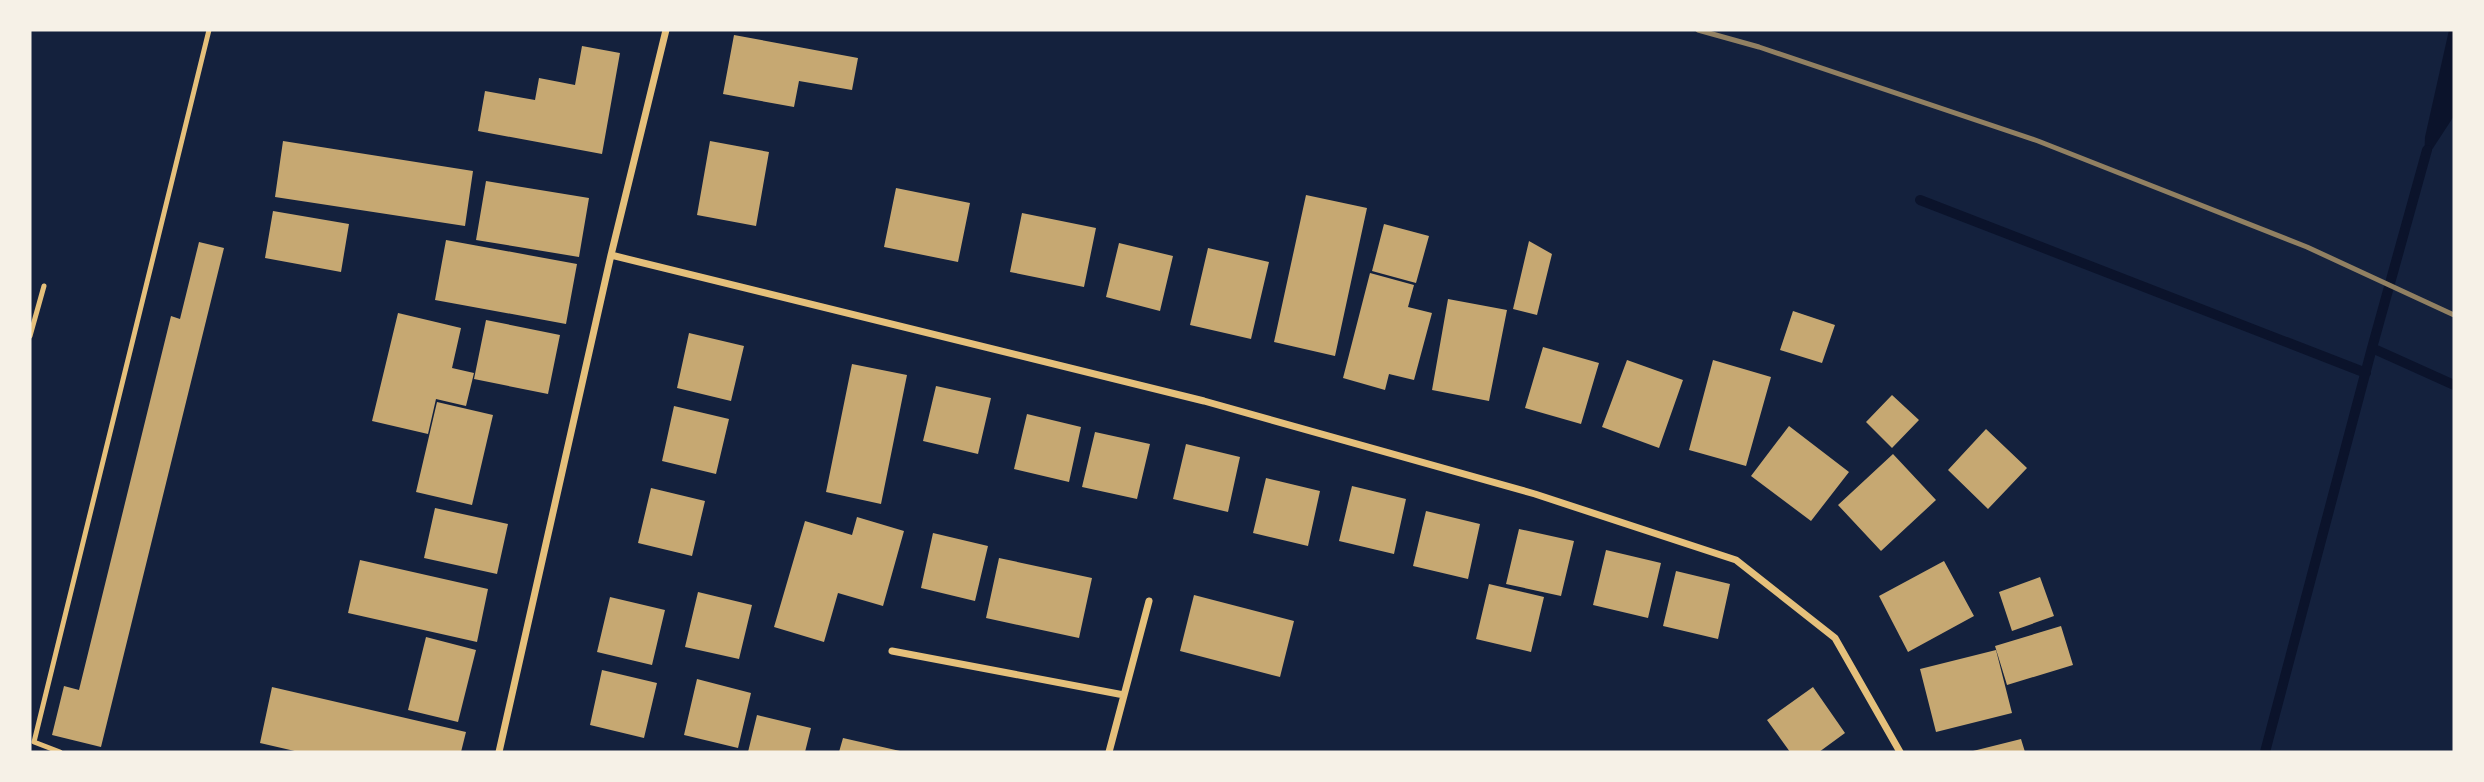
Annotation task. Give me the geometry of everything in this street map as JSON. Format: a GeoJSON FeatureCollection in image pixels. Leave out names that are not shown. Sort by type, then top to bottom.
{"type":"FeatureCollection","features":[{"type":"Feature","properties":{"kind":"street"},"geometry":{"type":"LineString","coordinates":[[499,752],[611,256],[666,30]]}},
{"type":"Feature","properties":{"kind":"street"},"geometry":{"type":"LineString","coordinates":[[611,256],[1203,401],[1535,494],[1736,559],[1835,638],[1900,752]]}},
{"type":"Feature","properties":{"kind":"street"},"geometry":{"type":"LineString","coordinates":[[1109,752],[1149,601]]}},
{"type":"Feature","properties":{"kind":"street"},"geometry":{"type":"LineString","coordinates":[[892,650],[1124,695]]}},
{"type":"Feature","properties":{"kind":"lane"},"geometry":{"type":"LineString","coordinates":[[60,752],[34,742],[209,30]]}},
{"type":"Feature","properties":{"kind":"lane"},"geometry":{"type":"LineString","coordinates":[[30,336],[44,286]]}},
{"type":"Feature","properties":{"kind":"water"},"geometry":{"type":"Polygon","coordinates":[[[2449,30],[2454,30],[2454,116],[2424,162],[2425,137],[2449,30]]]}},
{"type":"Feature","properties":{"kind":"building"},"geometry":{"type":"Polygon","coordinates":[[[734,35],[858,58],[852,90],[799,81],[794,107],[723,94],[734,35]]]}},
{"type":"Feature","properties":{"kind":"building"},"geometry":{"type":"Polygon","coordinates":[[[582,46],[620,53],[602,154],[478,131],[485,91],[535,100],[539,78],[575,85],[582,46]]]}},
{"type":"Feature","properties":{"kind":"building"},"geometry":{"type":"Polygon","coordinates":[[[283,141],[473,171],[465,226],[275,197],[283,141]]]}},
{"type":"Feature","properties":{"kind":"building"},"geometry":{"type":"Polygon","coordinates":[[[710,141],[769,152],[756,226],[697,215],[710,141]]]}},
{"type":"Feature","properties":{"kind":"building"},"geometry":{"type":"Polygon","coordinates":[[[486,181],[589,198],[579,257],[476,240],[486,181]]]}},
{"type":"Feature","properties":{"kind":"building"},"geometry":{"type":"Polygon","coordinates":[[[896,188],[970,203],[958,262],[884,247],[896,188]]]}},
{"type":"Feature","properties":{"kind":"building"},"geometry":{"type":"Polygon","coordinates":[[[1306,195],[1367,208],[1335,356],[1274,342],[1306,195]]]}},
{"type":"Feature","properties":{"kind":"building"},"geometry":{"type":"Polygon","coordinates":[[[273,211],[349,224],[341,272],[265,258],[273,211]]]}},
{"type":"Feature","properties":{"kind":"building"},"geometry":{"type":"Polygon","coordinates":[[[1022,213],[1096,228],[1084,287],[1010,272],[1022,213]]]}},
{"type":"Feature","properties":{"kind":"building"},"geometry":{"type":"Polygon","coordinates":[[[1384,224],[1429,236],[1416,283],[1372,271],[1384,224]]]}},
{"type":"Feature","properties":{"kind":"building"},"geometry":{"type":"Polygon","coordinates":[[[446,240],[577,264],[566,324],[435,300],[446,240]]]}},
{"type":"Feature","properties":{"kind":"building"},"geometry":{"type":"Polygon","coordinates":[[[1529,241],[1552,254],[1537,315],[1513,309],[1529,241]]]}},
{"type":"Feature","properties":{"kind":"building"},"geometry":{"type":"Polygon","coordinates":[[[199,242],[224,248],[101,747],[52,735],[64,686],[79,690],[171,316],[180,319],[199,242]]]}},
{"type":"Feature","properties":{"kind":"building"},"geometry":{"type":"Polygon","coordinates":[[[1119,243],[1173,256],[1160,311],[1106,297],[1119,243]]]}},
{"type":"Feature","properties":{"kind":"building"},"geometry":{"type":"Polygon","coordinates":[[[1208,248],[1269,262],[1251,339],[1190,325],[1208,248]]]}},
{"type":"Feature","properties":{"kind":"building"},"geometry":{"type":"Polygon","coordinates":[[[1370,273],[1414,285],[1408,307],[1432,313],[1414,380],[1389,374],[1385,390],[1343,378],[1370,273]]]}},
{"type":"Feature","properties":{"kind":"building"},"geometry":{"type":"Polygon","coordinates":[[[1448,299],[1507,310],[1489,401],[1432,390],[1448,299]]]}},
{"type":"Feature","properties":{"kind":"building"},"geometry":{"type":"Polygon","coordinates":[[[1793,311],[1835,325],[1822,363],[1780,350],[1793,311]]]}},
{"type":"Feature","properties":{"kind":"building"},"geometry":{"type":"Polygon","coordinates":[[[398,313],[461,328],[452,368],[474,373],[466,406],[436,399],[428,434],[372,421],[398,313]]]}},
{"type":"Feature","properties":{"kind":"building"},"geometry":{"type":"Polygon","coordinates":[[[486,320],[560,335],[548,394],[474,379],[486,320]]]}},
{"type":"Feature","properties":{"kind":"building"},"geometry":{"type":"Polygon","coordinates":[[[689,333],[744,346],[731,401],[677,388],[689,333]]]}},
{"type":"Feature","properties":{"kind":"building"},"geometry":{"type":"Polygon","coordinates":[[[1543,347],[1599,363],[1581,424],[1525,408],[1543,347]]]}},
{"type":"Feature","properties":{"kind":"building"},"geometry":{"type":"Polygon","coordinates":[[[1627,360],[1683,380],[1659,448],[1602,427],[1627,360]]]}},
{"type":"Feature","properties":{"kind":"building"},"geometry":{"type":"Polygon","coordinates":[[[1713,360],[1771,377],[1746,466],[1689,450],[1713,360]]]}},
{"type":"Feature","properties":{"kind":"building"},"geometry":{"type":"Polygon","coordinates":[[[852,364],[907,375],[881,504],[826,492],[852,364]]]}},
{"type":"Feature","properties":{"kind":"building"},"geometry":{"type":"Polygon","coordinates":[[[936,386],[991,398],[978,454],[923,441],[936,386]]]}},
{"type":"Feature","properties":{"kind":"building"},"geometry":{"type":"Polygon","coordinates":[[[1892,395],[1919,420],[1892,448],[1866,422],[1892,395]]]}},
{"type":"Feature","properties":{"kind":"building"},"geometry":{"type":"Polygon","coordinates":[[[437,402],[493,415],[472,505],[416,492],[437,402]]]}},
{"type":"Feature","properties":{"kind":"building"},"geometry":{"type":"Polygon","coordinates":[[[674,406],[729,419],[716,474],[662,461],[674,406]]]}},
{"type":"Feature","properties":{"kind":"building"},"geometry":{"type":"Polygon","coordinates":[[[1027,414],[1081,427],[1069,482],[1014,469],[1027,414]]]}},
{"type":"Feature","properties":{"kind":"building"},"geometry":{"type":"Polygon","coordinates":[[[1789,426],[1849,472],[1811,521],[1751,476],[1789,426]]]}},
{"type":"Feature","properties":{"kind":"building"},"geometry":{"type":"Polygon","coordinates":[[[1986,429],[2027,468],[1988,509],[1948,470],[1986,429]]]}},
{"type":"Feature","properties":{"kind":"building"},"geometry":{"type":"Polygon","coordinates":[[[1095,432],[1150,444],[1137,499],[1082,487],[1095,432]]]}},
{"type":"Feature","properties":{"kind":"building"},"geometry":{"type":"Polygon","coordinates":[[[1186,444],[1240,457],[1228,512],[1173,499],[1186,444]]]}},
{"type":"Feature","properties":{"kind":"building"},"geometry":{"type":"Polygon","coordinates":[[[1893,454],[1936,500],[1881,551],[1838,505],[1893,454]]]}},
{"type":"Feature","properties":{"kind":"building"},"geometry":{"type":"Polygon","coordinates":[[[1266,478],[1320,491],[1308,546],[1253,533],[1266,478]]]}},
{"type":"Feature","properties":{"kind":"building"},"geometry":{"type":"Polygon","coordinates":[[[1352,486],[1406,499],[1394,554],[1339,541],[1352,486]]]}},
{"type":"Feature","properties":{"kind":"building"},"geometry":{"type":"Polygon","coordinates":[[[651,488],[705,501],[692,556],[638,543],[651,488]]]}},
{"type":"Feature","properties":{"kind":"building"},"geometry":{"type":"Polygon","coordinates":[[[435,508],[508,524],[497,574],[424,558],[435,508]]]}},
{"type":"Feature","properties":{"kind":"building"},"geometry":{"type":"Polygon","coordinates":[[[1426,511],[1480,524],[1468,579],[1413,566],[1426,511]]]}},
{"type":"Feature","properties":{"kind":"building"},"geometry":{"type":"Polygon","coordinates":[[[857,517],[904,531],[883,606],[838,593],[824,642],[774,627],[805,521],[852,535],[857,517]]]}},
{"type":"Feature","properties":{"kind":"building"},"geometry":{"type":"Polygon","coordinates":[[[1519,529],[1574,541],[1561,596],[1506,584],[1519,529]]]}},
{"type":"Feature","properties":{"kind":"building"},"geometry":{"type":"Polygon","coordinates":[[[933,533],[988,546],[975,601],[921,588],[933,533]]]}},
{"type":"Feature","properties":{"kind":"building"},"geometry":{"type":"Polygon","coordinates":[[[1606,550],[1661,563],[1648,618],[1593,605],[1606,550]]]}},
{"type":"Feature","properties":{"kind":"building"},"geometry":{"type":"Polygon","coordinates":[[[999,558],[1092,578],[1079,638],[986,618],[999,558]]]}},
{"type":"Feature","properties":{"kind":"building"},"geometry":{"type":"Polygon","coordinates":[[[360,560],[488,589],[477,642],[348,613],[360,560]]]}},
{"type":"Feature","properties":{"kind":"building"},"geometry":{"type":"Polygon","coordinates":[[[1944,561],[1974,616],[1908,652],[1879,596],[1944,561]]]}},
{"type":"Feature","properties":{"kind":"building"},"geometry":{"type":"Polygon","coordinates":[[[1676,571],[1730,584],[1718,639],[1663,626],[1676,571]]]}},
{"type":"Feature","properties":{"kind":"building"},"geometry":{"type":"Polygon","coordinates":[[[2040,577],[2054,616],[2012,631],[1999,592],[2040,577]]]}},
{"type":"Feature","properties":{"kind":"building"},"geometry":{"type":"Polygon","coordinates":[[[1489,584],[1544,597],[1531,652],[1476,639],[1489,584]]]}},
{"type":"Feature","properties":{"kind":"building"},"geometry":{"type":"Polygon","coordinates":[[[698,592],[752,605],[739,659],[685,647],[698,592]]]}},
{"type":"Feature","properties":{"kind":"building"},"geometry":{"type":"Polygon","coordinates":[[[1194,595],[1294,621],[1280,677],[1180,651],[1194,595]]]}},
{"type":"Feature","properties":{"kind":"building"},"geometry":{"type":"Polygon","coordinates":[[[610,597],[665,610],[652,665],[597,652],[610,597]]]}},
{"type":"Feature","properties":{"kind":"building"},"geometry":{"type":"Polygon","coordinates":[[[2061,626],[2073,665],[2007,685],[1995,646],[2061,626]]]}},
{"type":"Feature","properties":{"kind":"building"},"geometry":{"type":"Polygon","coordinates":[[[426,637],[476,650],[458,722],[408,710],[426,637]]]}},
{"type":"Feature","properties":{"kind":"building"},"geometry":{"type":"Polygon","coordinates":[[[1996,650],[2012,713],[1936,732],[1920,669],[1996,650]]]}},
{"type":"Feature","properties":{"kind":"building"},"geometry":{"type":"Polygon","coordinates":[[[602,670],[657,683],[644,738],[590,725],[602,670]]]}},
{"type":"Feature","properties":{"kind":"building"},"geometry":{"type":"Polygon","coordinates":[[[697,679],[751,693],[738,748],[684,735],[697,679]]]}},
{"type":"Feature","properties":{"kind":"building"},"geometry":{"type":"Polygon","coordinates":[[[272,687],[466,732],[461,752],[299,752],[260,743],[272,687]]]}},
{"type":"Feature","properties":{"kind":"building"},"geometry":{"type":"Polygon","coordinates":[[[1813,687],[1845,733],[1819,752],[1790,752],[1767,720],[1813,687]]]}},
{"type":"Feature","properties":{"kind":"building"},"geometry":{"type":"Polygon","coordinates":[[[757,715],[811,728],[805,752],[748,752],[757,715]]]}},
{"type":"Feature","properties":{"kind":"building"},"geometry":{"type":"Polygon","coordinates":[[[843,738],[900,751],[900,752],[839,752],[843,738]]]}},
{"type":"Feature","properties":{"kind":"building"},"geometry":{"type":"Polygon","coordinates":[[[2021,739],[2025,752],[1973,752],[1973,751],[2021,739]]]}},
{"type":"Feature","properties":{"kind":"waterway"},"geometry":{"type":"LineString","coordinates":[[2265,752],[2427,150]]}},
{"type":"Feature","properties":{"kind":"waterway"},"geometry":{"type":"LineString","coordinates":[[1920,200],[2366,373]]}},
{"type":"Feature","properties":{"kind":"waterway"},"geometry":{"type":"LineString","coordinates":[[2372,348],[2454,385]]}},
{"type":"Feature","properties":{"kind":"railway"},"geometry":{"type":"LineString","coordinates":[[1698,30],[1759,47],[2038,141],[2307,247],[2454,315]]}}]}
